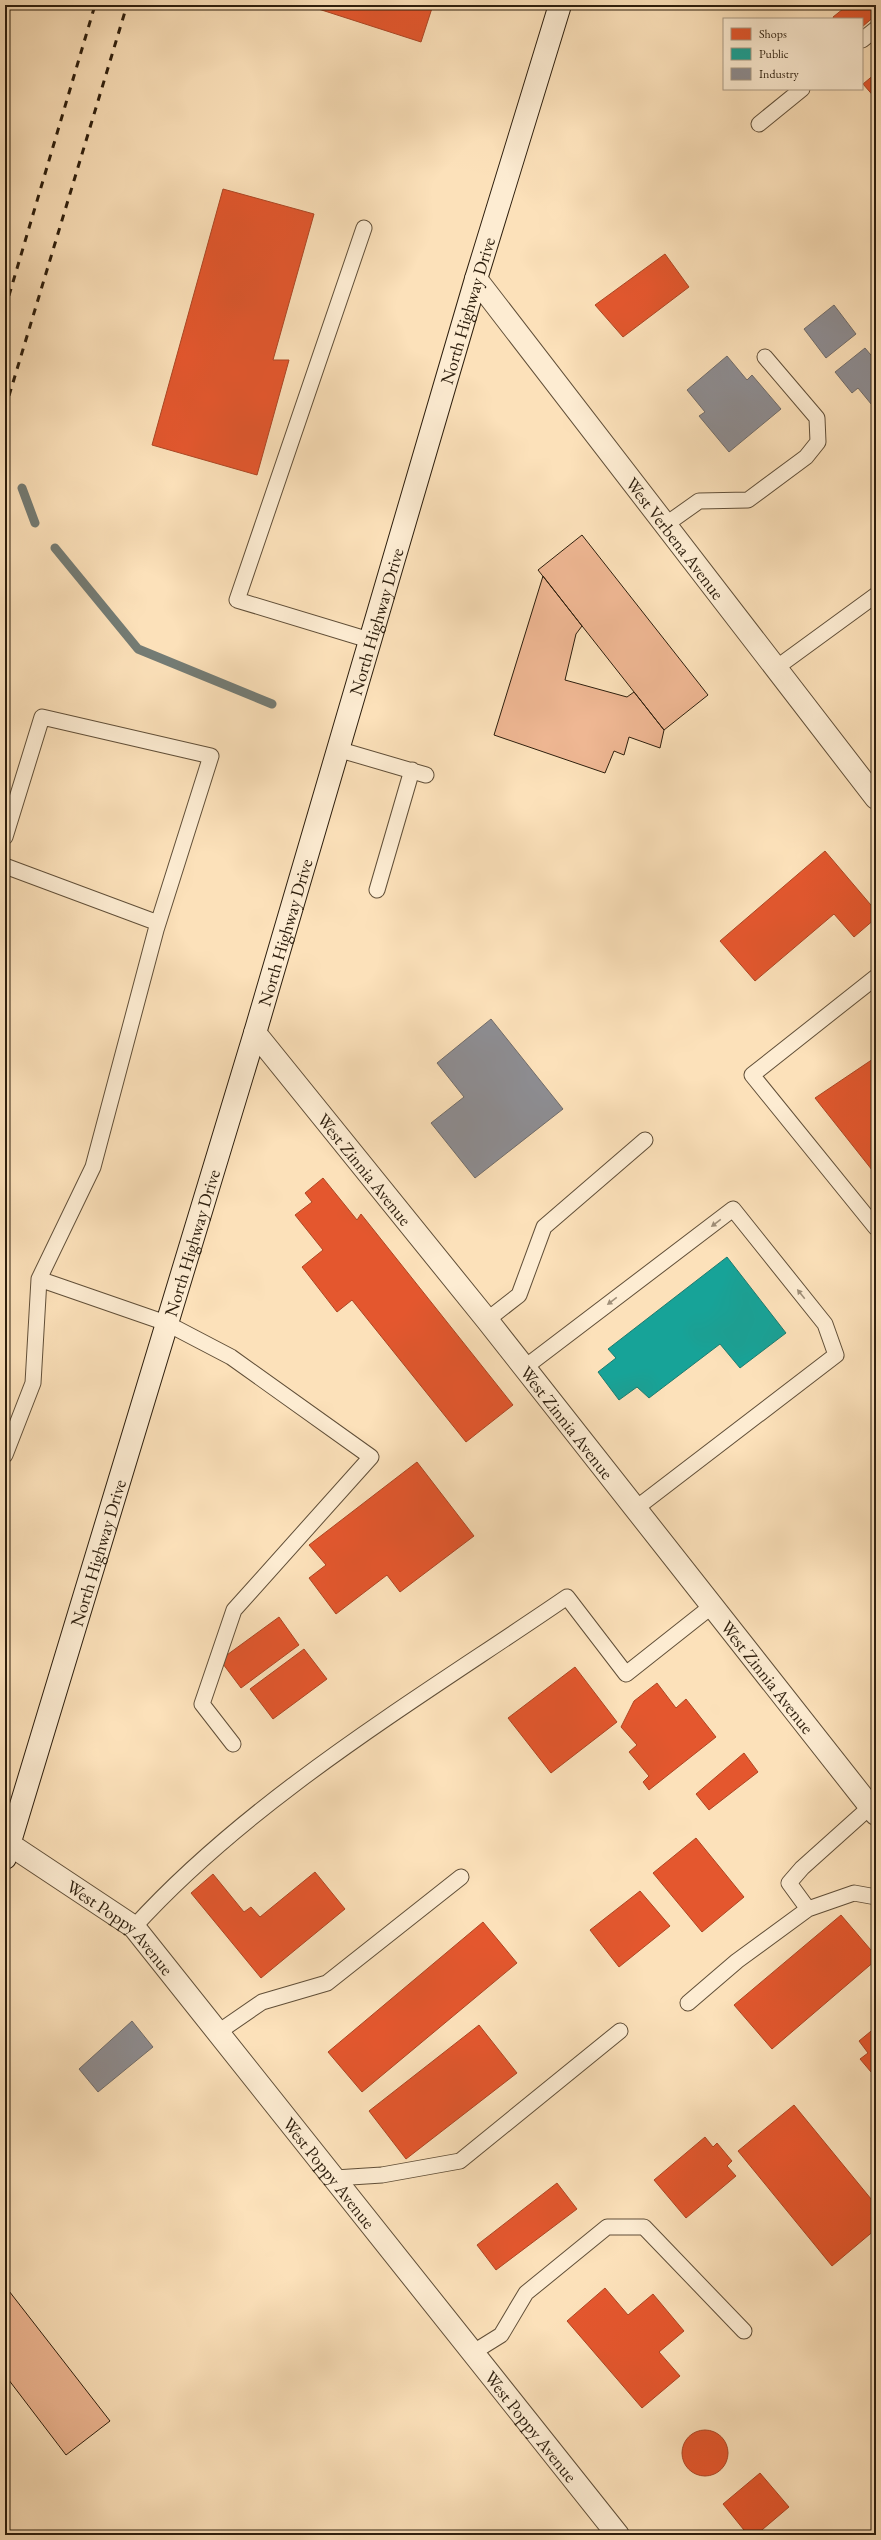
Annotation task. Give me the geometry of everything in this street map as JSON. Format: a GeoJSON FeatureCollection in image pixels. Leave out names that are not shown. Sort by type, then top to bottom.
{"type":"FeatureCollection","features":[{"type":"Feature","properties":{"kind":"street","name":"North Highway Drive"},"geometry":{"type":"LineString","coordinates":[[7,1851],[255,1033],[476,279],[560,5]]}},
{"type":"Feature","properties":{"kind":"street","name":"West Verbena Avenue"},"geometry":{"type":"LineString","coordinates":[[476,279],[876,798]]}},
{"type":"Feature","properties":{"kind":"street","name":"West Zinnia Avenue"},"geometry":{"type":"LineString","coordinates":[[255,1033],[487,1320],[873,1811]]}},
{"type":"Feature","properties":{"kind":"street","name":"West Poppy Avenue"},"geometry":{"type":"LineString","coordinates":[[7,1851],[134,1927],[217,2033],[335,2178],[472,2354],[618,2535]]}},
{"type":"Feature","properties":{"kind":"lane"},"geometry":{"type":"LineString","coordinates":[[863,39],[876,29]]}},
{"type":"Feature","properties":{"kind":"lane"},"geometry":{"type":"LineString","coordinates":[[759,124],[801,90]]}},
{"type":"Feature","properties":{"kind":"lane"},"geometry":{"type":"LineString","coordinates":[[364,228],[237,600],[369,640]]}},
{"type":"Feature","properties":{"kind":"lane"},"geometry":{"type":"LineString","coordinates":[[665,525],[700,501],[748,500],[806,457],[818,442],[817,418],[765,357]]}},
{"type":"Feature","properties":{"kind":"lane"},"geometry":{"type":"LineString","coordinates":[[776,668],[876,595]]}},
{"type":"Feature","properties":{"kind":"lane"},"geometry":{"type":"LineString","coordinates":[[5,837],[42,717],[211,756],[158,923],[93,1168],[39,1279],[33,1383],[5,1455]]}},
{"type":"Feature","properties":{"kind":"lane"},"geometry":{"type":"LineString","coordinates":[[337,749],[419,772],[377,890]]}},
{"type":"Feature","properties":{"kind":"lane"},"geometry":{"type":"LineString","coordinates":[[5,866],[158,923]]}},
{"type":"Feature","properties":{"kind":"lane"},"geometry":{"type":"LineString","coordinates":[[876,976],[752,1075],[876,1228]]}},
{"type":"Feature","properties":{"kind":"lane"},"geometry":{"type":"LineString","coordinates":[[487,1320],[519,1295],[544,1227],[645,1140]]}},
{"type":"Feature","properties":{"kind":"lane"},"geometry":{"type":"LineString","coordinates":[[524,1368],[733,1210],[825,1324],[836,1355],[635,1509]]}},
{"type":"Feature","properties":{"kind":"lane"},"geometry":{"type":"LineString","coordinates":[[39,1279],[166,1323],[231,1357],[371,1457],[234,1610],[202,1704],[233,1744]]}},
{"type":"Feature","properties":{"kind":"lane"},"geometry":{"type":"LineString","coordinates":[[134,1927],[168,1889],[300,1779],[567,1597],[626,1674],[712,1606]]}},
{"type":"Feature","properties":{"kind":"lane"},"geometry":{"type":"LineString","coordinates":[[808,1909],[789,1883],[802,1868],[873,1811]]}},
{"type":"Feature","properties":{"kind":"lane"},"geometry":{"type":"LineString","coordinates":[[217,2033],[262,2002],[327,1983],[461,1877]]}},
{"type":"Feature","properties":{"kind":"lane"},"geometry":{"type":"LineString","coordinates":[[688,2003],[737,1961],[808,1909],[854,1893],[876,1897]]}},
{"type":"Feature","properties":{"kind":"lane"},"geometry":{"type":"LineString","coordinates":[[335,2178],[382,2175],[460,2161],[620,2031]]}},
{"type":"Feature","properties":{"kind":"lane"},"geometry":{"type":"LineString","coordinates":[[472,2354],[500,2335],[526,2293],[607,2227],[644,2227],[744,2331]]}},
{"type":"Feature","properties":{"kind":"building: Shops"},"geometry":{"type":"Polygon","coordinates":[[[306,5],[433,5],[421,42],[306,5]]]}},
{"type":"Feature","properties":{"kind":"building: Shops"},"geometry":{"type":"Polygon","coordinates":[[[848,5],[876,5],[876,15],[863,26],[863,18],[833,17],[848,5]]]}},
{"type":"Feature","properties":{"kind":"building: Shops"},"geometry":{"type":"Polygon","coordinates":[[[876,73],[876,99],[863,84],[876,73]]]}},
{"type":"Feature","properties":{"kind":"building: Shops"},"geometry":{"type":"Polygon","coordinates":[[[223,189],[314,214],[273,360],[289,360],[257,475],[152,445],[223,189]]]}},
{"type":"Feature","properties":{"kind":"building: Shops"},"geometry":{"type":"Polygon","coordinates":[[[665,254],[689,287],[623,337],[595,305],[665,254]]]}},
{"type":"Feature","properties":{"kind":"building: Shops"},"geometry":{"type":"Polygon","coordinates":[[[825,851],[876,911],[876,918],[854,937],[834,914],[755,981],[720,941],[825,851]]]}},
{"type":"Feature","properties":{"kind":"building: Shops"},"geometry":{"type":"Polygon","coordinates":[[[876,1057],[876,1175],[815,1098],[876,1057]]]}},
{"type":"Feature","properties":{"kind":"building: Shops"},"geometry":{"type":"Polygon","coordinates":[[[323,1178],[357,1220],[361,1214],[513,1405],[466,1442],[352,1300],[337,1312],[302,1267],[323,1250],[295,1215],[312,1202],[305,1193],[323,1178]]]}},
{"type":"Feature","properties":{"kind":"building: Shops"},"geometry":{"type":"Polygon","coordinates":[[[417,1462],[474,1536],[400,1592],[387,1575],[336,1614],[309,1578],[326,1565],[309,1545],[417,1462]]]}},
{"type":"Feature","properties":{"kind":"building: Shops"},"geometry":{"type":"Polygon","coordinates":[[[279,1617],[299,1645],[241,1688],[220,1660],[279,1617]]]}},
{"type":"Feature","properties":{"kind":"building: Shops"},"geometry":{"type":"Polygon","coordinates":[[[304,1649],[327,1679],[273,1719],[250,1689],[304,1649]]]}},
{"type":"Feature","properties":{"kind":"building: Shops"},"geometry":{"type":"Polygon","coordinates":[[[575,1667],[617,1722],[551,1773],[508,1718],[575,1667]]]}},
{"type":"Feature","properties":{"kind":"building: Shops"},"geometry":{"type":"Polygon","coordinates":[[[657,1683],[676,1708],[686,1699],[716,1737],[649,1790],[643,1782],[649,1776],[629,1752],[637,1745],[621,1727],[634,1701],[657,1683]]]}},
{"type":"Feature","properties":{"kind":"building: Shops"},"geometry":{"type":"Polygon","coordinates":[[[744,1753],[758,1772],[709,1810],[696,1794],[744,1753]]]}},
{"type":"Feature","properties":{"kind":"building: Shops"},"geometry":{"type":"Polygon","coordinates":[[[696,1838],[744,1897],[702,1932],[653,1873],[696,1838]]]}},
{"type":"Feature","properties":{"kind":"building: Shops"},"geometry":{"type":"Polygon","coordinates":[[[315,1872],[345,1909],[261,1978],[191,1893],[213,1874],[244,1912],[251,1907],[260,1917],[315,1872]]]}},
{"type":"Feature","properties":{"kind":"building: Shops"},"geometry":{"type":"Polygon","coordinates":[[[640,1891],[670,1926],[619,1967],[590,1930],[640,1891]]]}},
{"type":"Feature","properties":{"kind":"building: Shops"},"geometry":{"type":"Polygon","coordinates":[[[841,1915],[876,1956],[876,1960],[772,2049],[734,2005],[841,1915]]]}},
{"type":"Feature","properties":{"kind":"building: Shops"},"geometry":{"type":"Polygon","coordinates":[[[483,1922],[517,1963],[362,2092],[328,2052],[483,1922]]]}},
{"type":"Feature","properties":{"kind":"building: Shops"},"geometry":{"type":"Polygon","coordinates":[[[479,2025],[517,2073],[406,2159],[369,2111],[479,2025]]]}},
{"type":"Feature","properties":{"kind":"building: Shops"},"geometry":{"type":"Polygon","coordinates":[[[876,2027],[876,2068],[871,2072],[860,2059],[868,2053],[859,2041],[876,2027]]]}},
{"type":"Feature","properties":{"kind":"building: Shops"},"geometry":{"type":"Polygon","coordinates":[[[794,2105],[876,2205],[876,2229],[832,2266],[738,2151],[794,2105]]]}},
{"type":"Feature","properties":{"kind":"building: Shops"},"geometry":{"type":"Polygon","coordinates":[[[705,2137],[713,2147],[717,2143],[732,2161],[727,2166],[736,2176],[686,2218],[654,2180],[705,2137]]]}},
{"type":"Feature","properties":{"kind":"building: Shops"},"geometry":{"type":"Polygon","coordinates":[[[557,2183],[577,2209],[496,2270],[477,2245],[557,2183]]]}},
{"type":"Feature","properties":{"kind":"building: Shops"},"geometry":{"type":"Polygon","coordinates":[[[605,2288],[628,2315],[653,2294],[684,2331],[659,2352],[680,2376],[642,2408],[567,2321],[605,2288]]]}},
{"type":"Feature","properties":{"kind":"building: Shops"},"geometry":{"type":"Polygon","coordinates":[[[700,2430],[710,2430],[718,2434],[724,2440],[728,2448],[728,2458],[724,2466],[718,2472],[710,2476],[700,2476],[692,2472],[686,2466],[682,2458],[682,2448],[686,2440],[692,2434],[700,2430]]]}},
{"type":"Feature","properties":{"kind":"building: Shops"},"geometry":{"type":"Polygon","coordinates":[[[760,2473],[789,2507],[756,2535],[748,2535],[723,2504],[760,2473]]]}},
{"type":"Feature","properties":{"kind":"building: Public"},"geometry":{"type":"Polygon","coordinates":[[[727,1257],[786,1333],[740,1368],[720,1344],[649,1398],[637,1387],[619,1400],[598,1372],[616,1358],[608,1349],[727,1257]]]}},
{"type":"Feature","properties":{"kind":"building: Industry"},"geometry":{"type":"Polygon","coordinates":[[[834,305],[856,334],[826,358],[804,329],[834,305]]]}},
{"type":"Feature","properties":{"kind":"building: Industry"},"geometry":{"type":"Polygon","coordinates":[[[865,348],[876,361],[876,410],[858,388],[852,393],[835,372],[865,348]]]}},
{"type":"Feature","properties":{"kind":"building: Industry"},"geometry":{"type":"Polygon","coordinates":[[[727,356],[747,380],[752,375],[781,409],[729,452],[699,416],[705,412],[687,390],[727,356]]]}},
{"type":"Feature","properties":{"kind":"building: Industry"},"geometry":{"type":"Polygon","coordinates":[[[491,1019],[563,1109],[475,1178],[431,1123],[464,1097],[437,1063],[491,1019]]]}},
{"type":"Feature","properties":{"kind":"building: Industry"},"geometry":{"type":"Polygon","coordinates":[[[132,2021],[153,2047],[98,2092],[79,2069],[132,2021]]]}},
{"type":"Feature","properties":{"kind":"building: Other"},"geometry":{"type":"Polygon","coordinates":[[[582,535],[708,695],[664,730],[538,570],[582,535]]]}},
{"type":"Feature","properties":{"kind":"building: Other"},"geometry":{"type":"Polygon","coordinates":[[[543,576],[582,626],[576,634],[565,680],[627,697],[634,692],[664,730],[660,748],[629,737],[624,755],[614,751],[605,773],[494,735],[543,576]]]}},
{"type":"Feature","properties":{"kind":"building: Other"},"geometry":{"type":"Polygon","coordinates":[[[9,2291],[110,2421],[66,2455],[5,2375],[5,2294],[9,2291]]]}},
{"type":"Feature","properties":{"kind":"waterway"},"geometry":{"type":"LineString","coordinates":[[22,488],[35,523]]}},
{"type":"Feature","properties":{"kind":"waterway"},"geometry":{"type":"LineString","coordinates":[[55,548],[138,649],[272,704]]}},
{"type":"Feature","properties":{"kind":"railway"},"geometry":{"type":"LineString","coordinates":[[5,309],[95,5]]}},
{"type":"Feature","properties":{"kind":"railway"},"geometry":{"type":"LineString","coordinates":[[5,409],[127,5]]}}]}
